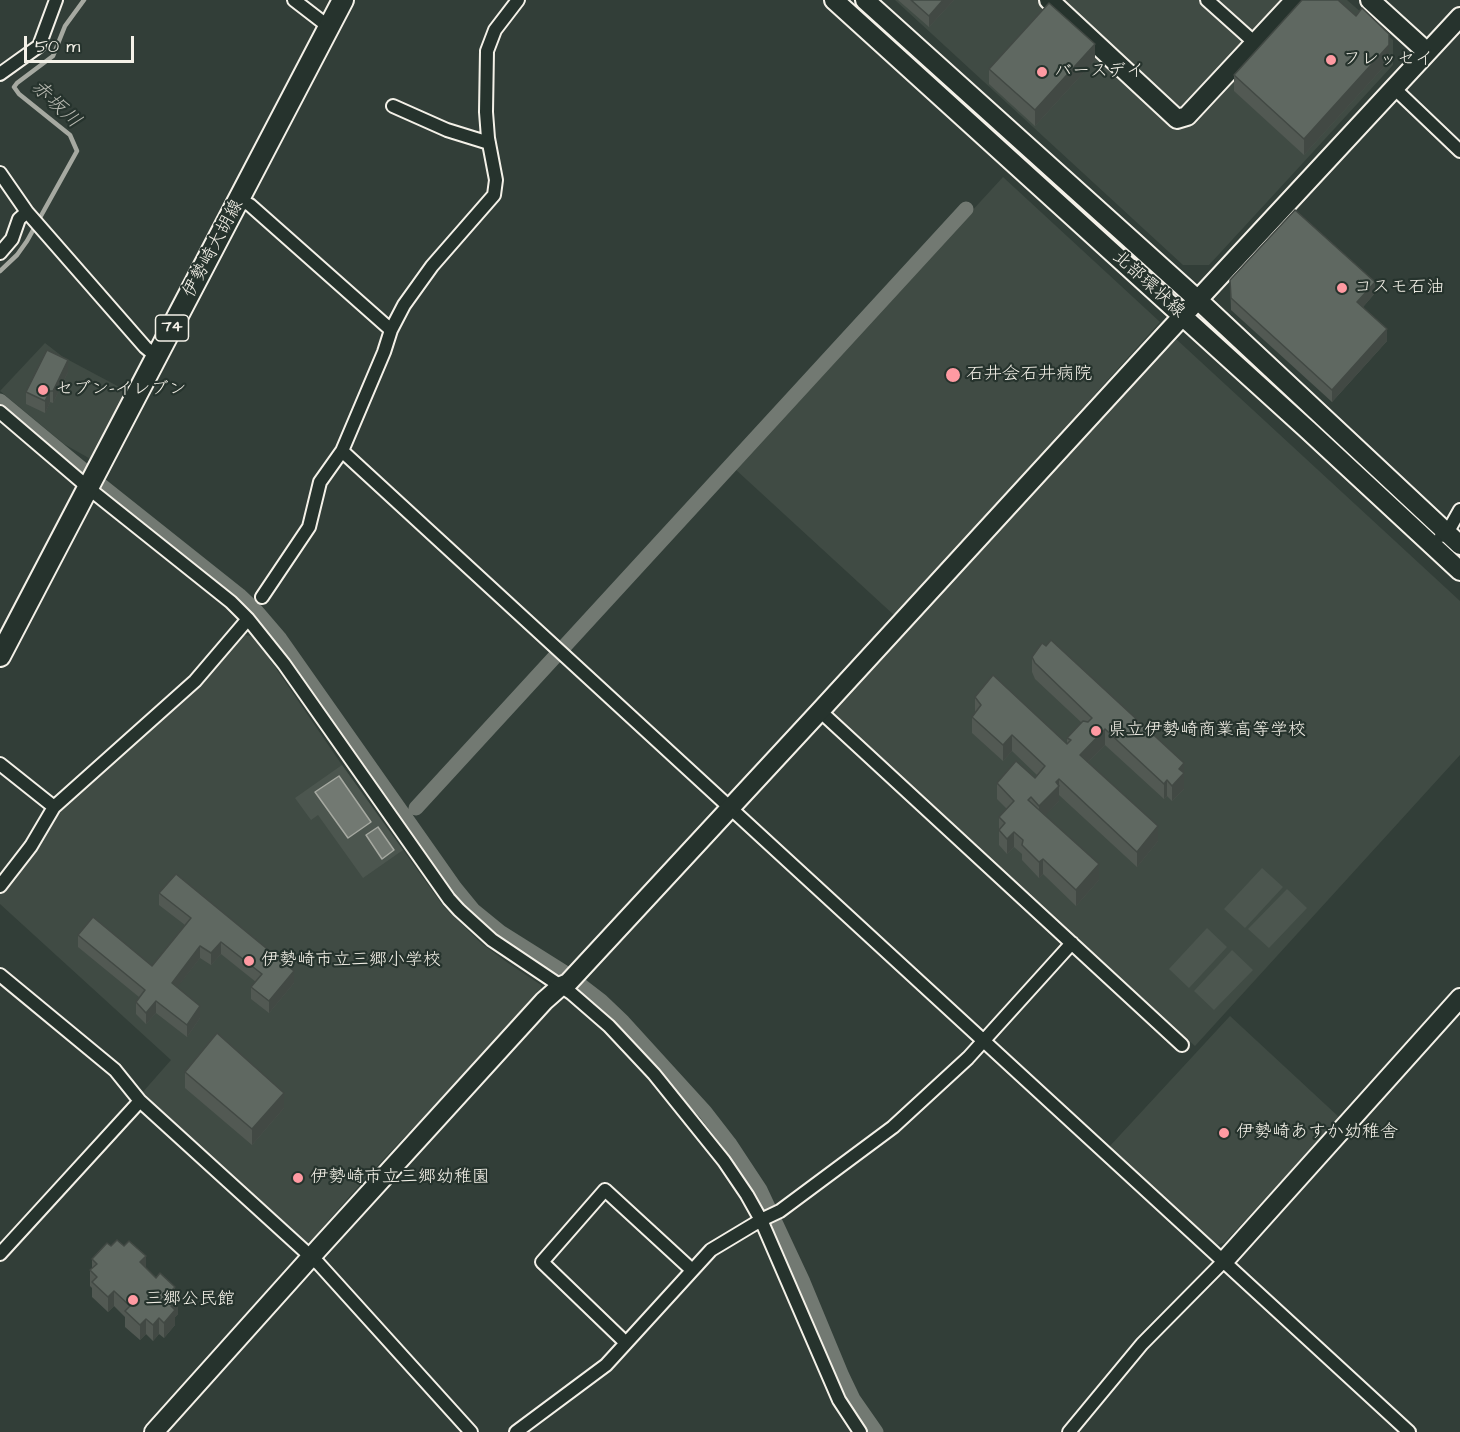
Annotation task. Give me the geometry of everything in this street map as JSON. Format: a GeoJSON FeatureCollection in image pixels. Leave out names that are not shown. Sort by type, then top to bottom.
{"type":"FeatureCollection","features":[{"type":"Feature","properties":{"kind":"main road","name":"伊勢崎大胡線"},"geometry":{"type":"LineString","coordinates":[[0,656],[343,0]]}},
{"type":"Feature","properties":{"kind":"street"},"geometry":{"type":"LineString","coordinates":[[0,74],[39,46],[56,0]]}},
{"type":"Feature","properties":{"kind":"street"},"geometry":{"type":"LineString","coordinates":[[294,0],[329,27]]}},
{"type":"Feature","properties":{"kind":"street"},"geometry":{"type":"LineString","coordinates":[[262,597],[306,534],[314,513],[320,482],[342,451],[391,330],[417,285],[494,195],[496,180],[486,112],[487,51],[501,20],[518,0]]}},
{"type":"Feature","properties":{"kind":"street","name":"北部環状線"},"geometry":{"type":"LineString","coordinates":[[834,0],[1460,571]]}},
{"type":"Feature","properties":{"kind":"street","name":"北部環状線"},"geometry":{"type":"LineString","coordinates":[[865,0],[1198,300],[1460,545]]}},
{"type":"Feature","properties":{"kind":"street"},"geometry":{"type":"LineString","coordinates":[[1049,0],[1177,119],[1187,116],[1295,0]]}},
{"type":"Feature","properties":{"kind":"street"},"geometry":{"type":"LineString","coordinates":[[1207,0],[1255,43]]}},
{"type":"Feature","properties":{"kind":"street"},"geometry":{"type":"LineString","coordinates":[[1370,0],[1427,52]]}},
{"type":"Feature","properties":{"kind":"street"},"geometry":{"type":"LineString","coordinates":[[154,1432],[536,1010],[569,980],[730,808],[1460,17]]}},
{"type":"Feature","properties":{"kind":"street"},"geometry":{"type":"LineString","coordinates":[[1394,88],[1460,151]]}},
{"type":"Feature","properties":{"kind":"street"},"geometry":{"type":"LineString","coordinates":[[393,106],[447,130],[489,143]]}},
{"type":"Feature","properties":{"kind":"street"},"geometry":{"type":"LineString","coordinates":[[0,173],[27,212],[157,357]]}},
{"type":"Feature","properties":{"kind":"street"},"geometry":{"type":"LineString","coordinates":[[240,200],[250,205],[391,330]]}},
{"type":"Feature","properties":{"kind":"street"},"geometry":{"type":"LineString","coordinates":[[0,253],[12,239],[19,219],[27,212]]}},
{"type":"Feature","properties":{"kind":"street"},"geometry":{"type":"LineString","coordinates":[[0,412],[88,487],[231,602],[248,619],[284,664],[449,899],[472,924],[492,940],[569,980],[654,1074],[724,1161],[761,1220],[839,1400],[860,1432]]}},
{"type":"Feature","properties":{"kind":"street"},"geometry":{"type":"LineString","coordinates":[[342,451],[1409,1432]]}},
{"type":"Feature","properties":{"kind":"street"},"geometry":{"type":"LineString","coordinates":[[1433,546],[1460,510]]}},
{"type":"Feature","properties":{"kind":"street"},"geometry":{"type":"LineString","coordinates":[[0,886],[31,846],[54,807],[195,681],[248,619]]}},
{"type":"Feature","properties":{"kind":"street"},"geometry":{"type":"LineString","coordinates":[[820,711],[1182,1045]]}},
{"type":"Feature","properties":{"kind":"street"},"geometry":{"type":"LineString","coordinates":[[0,764],[54,807]]}},
{"type":"Feature","properties":{"kind":"street"},"geometry":{"type":"LineString","coordinates":[[516,1432],[606,1365],[711,1250],[780,1211],[893,1127],[983,1042],[1072,943]]}},
{"type":"Feature","properties":{"kind":"street"},"geometry":{"type":"LineString","coordinates":[[0,975],[115,1070],[140,1101],[312,1258],[471,1432]]}},
{"type":"Feature","properties":{"kind":"street"},"geometry":{"type":"LineString","coordinates":[[1069,1432],[1142,1344],[1224,1261],[1460,998]]}},
{"type":"Feature","properties":{"kind":"street"},"geometry":{"type":"LineString","coordinates":[[0,1254],[140,1101]]}},
{"type":"Feature","properties":{"kind":"street"},"geometry":{"type":"LineString","coordinates":[[625,1342],[542,1262],[605,1190],[692,1270]]}},
{"type":"Feature","properties":{"kind":"shaded area"},"geometry":{"type":"Polygon","coordinates":[[[895,0],[1347,0],[1393,40],[1393,65],[1209,265],[1183,265],[895,0]]]}},
{"type":"Feature","properties":{"kind":"shaded area"},"geometry":{"type":"Polygon","coordinates":[[[1003,177],[1160,322],[895,616],[735,469],[1003,177]]]}},
{"type":"Feature","properties":{"kind":"shaded area"},"geometry":{"type":"Polygon","coordinates":[[[1175,338],[1460,601],[1460,755],[1195,1046],[830,712],[1175,338]]]}},
{"type":"Feature","properties":{"kind":"shaded area"},"geometry":{"type":"Polygon","coordinates":[[[45,343],[63,357],[123,389],[126,396],[94,461],[64,444],[0,391],[45,343]]]}},
{"type":"Feature","properties":{"kind":"shaded area"},"geometry":{"type":"Polygon","coordinates":[[[243,635],[252,636],[262,648],[342,765],[444,907],[482,944],[541,985],[541,992],[363,1181],[308,1244],[142,1093],[171,1060],[0,904],[0,894],[34,851],[49,825],[65,806],[194,688],[243,635]]]}},
{"type":"Feature","properties":{"kind":"shaded area"},"geometry":{"type":"Polygon","coordinates":[[[342,765],[403,850],[363,878],[318,815],[311,820],[295,798],[342,765]]]}},
{"type":"Feature","properties":{"kind":"shaded area"},"geometry":{"type":"Polygon","coordinates":[[[339,776],[371,822],[348,838],[315,792],[339,776]]]}},
{"type":"Feature","properties":{"kind":"shaded area"},"geometry":{"type":"Polygon","coordinates":[[[378,827],[394,850],[382,859],[366,835],[378,827]]]}},
{"type":"Feature","properties":{"kind":"shaded area"},"geometry":{"type":"Polygon","coordinates":[[[1262,868],[1283,887],[1245,928],[1224,909],[1262,868]]]}},
{"type":"Feature","properties":{"kind":"shaded area"},"geometry":{"type":"Polygon","coordinates":[[[1287,889],[1307,908],[1269,948],[1248,929],[1287,889]]]}},
{"type":"Feature","properties":{"kind":"shaded area"},"geometry":{"type":"Polygon","coordinates":[[[1207,928],[1227,947],[1189,988],[1169,969],[1207,928]]]}},
{"type":"Feature","properties":{"kind":"shaded area"},"geometry":{"type":"Polygon","coordinates":[[[1232,950],[1253,970],[1214,1010],[1194,991],[1232,950]]]}},
{"type":"Feature","properties":{"kind":"shaded area","name":"伊勢崎あすか幼稚舎"},"geometry":{"type":"Polygon","coordinates":[[[1230,1016],[1340,1118],[1224,1243],[1216,1245],[1109,1147],[1230,1016]]]}},
{"type":"Feature","properties":{"kind":"building"},"geometry":{"type":"Polygon","coordinates":[[[911,0],[943,0],[929,16],[911,0]]]}},
{"type":"Feature","properties":{"kind":"building"},"geometry":{"type":"Polygon","coordinates":[[[1302,0],[1338,0],[1356,16],[1362,8],[1389,34],[1389,45],[1304,139],[1234,75],[1302,0]]]}},
{"type":"Feature","properties":{"kind":"building","name":"バースデイ"},"geometry":{"type":"Polygon","coordinates":[[[1049,3],[1095,44],[1035,110],[989,69],[1049,3]]]}},
{"type":"Feature","properties":{"kind":"building"},"geometry":{"type":"Polygon","coordinates":[[[1295,210],[1375,282],[1357,302],[1387,329],[1332,390],[1231,298],[1230,280],[1295,210]]]}},
{"type":"Feature","properties":{"kind":"building"},"geometry":{"type":"Polygon","coordinates":[[[47,350],[68,360],[53,391],[50,391],[45,401],[26,392],[47,350]]]}},
{"type":"Feature","properties":{"kind":"building"},"geometry":{"type":"Polygon","coordinates":[[[1051,640],[1184,763],[1179,769],[1184,773],[1172,786],[1167,780],[1164,784],[1105,729],[1080,755],[1158,826],[1137,852],[1059,779],[1056,782],[1059,786],[1039,806],[1031,797],[1028,800],[1099,864],[1076,890],[1043,859],[1039,862],[1022,845],[1023,840],[1014,832],[1007,839],[999,830],[1005,823],[999,817],[1014,801],[997,783],[1016,761],[1035,778],[1045,766],[1012,735],[1003,745],[972,717],[981,705],[975,697],[993,675],[1067,744],[1071,740],[1067,738],[1083,721],[1088,722],[1092,718],[1035,663],[1032,657],[1042,643],[1046,646],[1051,640]]]}},
{"type":"Feature","properties":{"kind":"building","name":"伊勢崎市立三郷小学校"},"geometry":{"type":"Polygon","coordinates":[[[176,874],[294,971],[269,1001],[251,987],[262,974],[221,942],[211,953],[200,946],[172,983],[200,1006],[187,1025],[156,1001],[146,1013],[136,1002],[145,990],[78,935],[93,917],[152,966],[191,918],[159,893],[176,874]]]}},
{"type":"Feature","properties":{"kind":"building"},"geometry":{"type":"Polygon","coordinates":[[[217,1033],[284,1093],[252,1129],[185,1072],[217,1033]]]}},
{"type":"Feature","properties":{"kind":"building","name":"三郷公民館"},"geometry":{"type":"Polygon","coordinates":[[[117,1240],[124,1246],[129,1241],[146,1256],[140,1262],[156,1278],[160,1273],[175,1287],[170,1292],[178,1298],[171,1306],[175,1310],[164,1323],[159,1318],[153,1325],[146,1319],[140,1325],[125,1311],[130,1306],[114,1291],[108,1297],[92,1282],[97,1277],[90,1270],[97,1264],[92,1259],[107,1243],[111,1246],[117,1240]]]}},
{"type":"Feature","properties":{"kind":"waterway","name":"赤坂川"},"geometry":{"type":"LineString","coordinates":[[0,271],[17,255],[27,241],[77,151],[70,135],[19,94],[14,87],[53,56],[65,26],[84,0]]}},
{"type":"Feature","properties":{"kind":"waterway"},"geometry":{"type":"LineString","coordinates":[[416,808],[966,209]]}},
{"type":"Feature","properties":{"kind":"waterway"},"geometry":{"type":"LineString","coordinates":[[0,401],[88,474]]}},
{"type":"Feature","properties":{"kind":"waterway"},"geometry":{"type":"LineString","coordinates":[[102,486],[256,611],[280,639],[455,888],[473,910],[500,932],[562,971],[601,1001],[705,1112],[760,1190],[803,1282],[853,1399],[876,1432]]}},
{"type":"Feature","properties":{"kind":"place","name":"フレッセイ"},"geometry":{"type":"Point","coordinates":[1331,60]}},
{"type":"Feature","properties":{"kind":"place","name":"バースデイ"},"geometry":{"type":"Point","coordinates":[1042,72]}},
{"type":"Feature","properties":{"kind":"place","name":"コスモ石油"},"geometry":{"type":"Point","coordinates":[1342,288]}},
{"type":"Feature","properties":{"kind":"place","name":"石井会石井病院"},"geometry":{"type":"Point","coordinates":[953,375]}},
{"type":"Feature","properties":{"kind":"place","name":"セブン-イレブン"},"geometry":{"type":"Point","coordinates":[43,390]}},
{"type":"Feature","properties":{"kind":"place","name":"県立伊勢崎商業高等学校"},"geometry":{"type":"Point","coordinates":[1096,731]}},
{"type":"Feature","properties":{"kind":"place","name":"伊勢崎市立三郷小学校"},"geometry":{"type":"Point","coordinates":[249,961]}},
{"type":"Feature","properties":{"kind":"place","name":"伊勢崎あすか幼稚舎"},"geometry":{"type":"Point","coordinates":[1224,1133]}},
{"type":"Feature","properties":{"kind":"place","name":"伊勢崎市立三郷幼稚園"},"geometry":{"type":"Point","coordinates":[298,1178]}},
{"type":"Feature","properties":{"kind":"place","name":"三郷公民館"},"geometry":{"type":"Point","coordinates":[133,1300]}}]}
